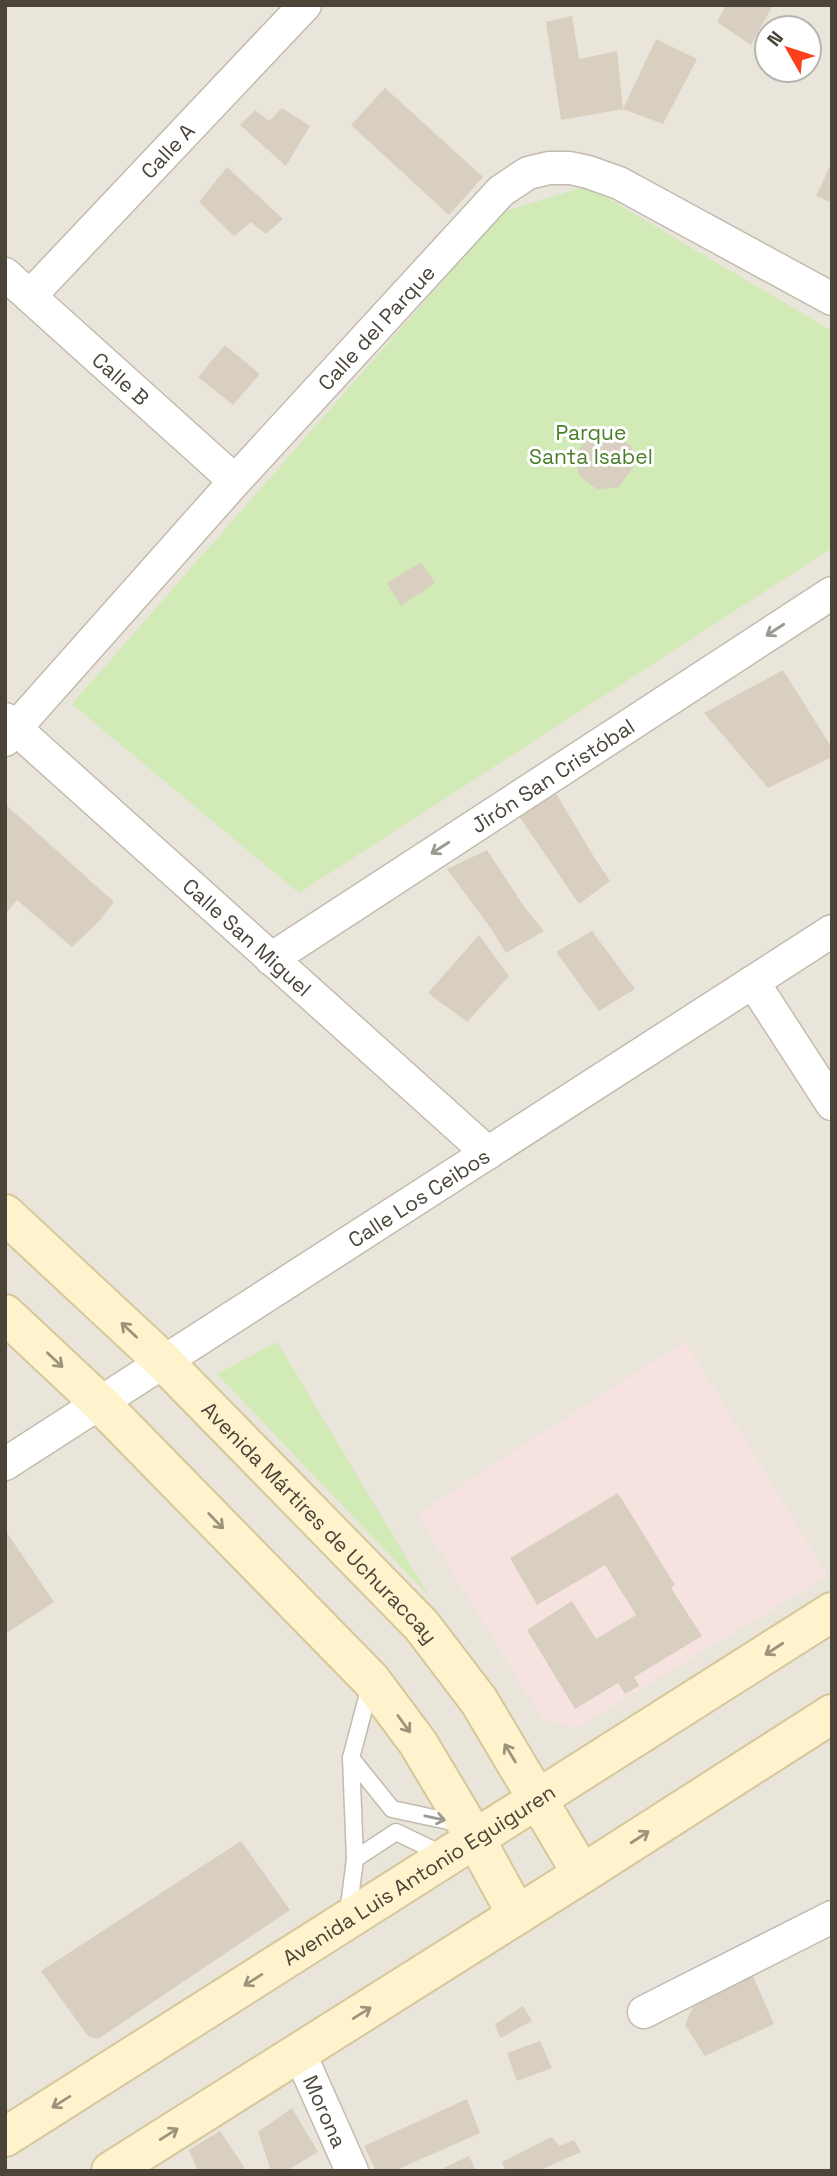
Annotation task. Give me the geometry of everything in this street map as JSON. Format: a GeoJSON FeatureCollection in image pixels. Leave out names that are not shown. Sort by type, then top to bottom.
{"type":"FeatureCollection","features":[{"type":"Feature","properties":{"kind":"main road","name":"Avenida Mártires de Uchuraccay"},"geometry":{"type":"LineString","coordinates":[[5,1214],[164,1362],[422,1626],[479,1702],[582,1874]]}},
{"type":"Feature","properties":{"kind":"main road"},"geometry":{"type":"LineString","coordinates":[[5,1314],[100,1403],[371,1680],[418,1743],[463,1841],[517,1915]]}},
{"type":"Feature","properties":{"kind":"main road","name":"Avenida Luis Antonio Eguiguren"},"geometry":{"type":"LineString","coordinates":[[5,2137],[347,1921],[463,1841],[538,1800],[832,1612]]}},
{"type":"Feature","properties":{"kind":"main road"},"geometry":{"type":"LineString","coordinates":[[111,2171],[832,1714]]}},
{"type":"Feature","properties":{"kind":"street","name":"Calle A"},"geometry":{"type":"LineString","coordinates":[[30,296],[305,5]]}},
{"type":"Feature","properties":{"kind":"street","name":"Calle del Parque"},"geometry":{"type":"LineString","coordinates":[[9,729],[501,191],[528,173],[549,168],[570,168],[619,183],[832,299]]}},
{"type":"Feature","properties":{"kind":"street","name":"Calle B"},"geometry":{"type":"LineString","coordinates":[[5,274],[236,481]]}},
{"type":"Feature","properties":{"kind":"street","name":"Jirón San Cristóbal"},"geometry":{"type":"LineString","coordinates":[[271,958],[831,594]]}},
{"type":"Feature","properties":{"kind":"street","name":"Calle San Miguel"},"geometry":{"type":"LineString","coordinates":[[9,729],[271,958],[488,1153]]}},
{"type":"Feature","properties":{"kind":"street","name":"Calle Los Ceibos"},"geometry":{"type":"LineString","coordinates":[[5,1464],[832,931]]}},
{"type":"Feature","properties":{"kind":"street"},"geometry":{"type":"LineString","coordinates":[[753,982],[832,1104]]}},
{"type":"Feature","properties":{"kind":"street"},"geometry":{"type":"LineString","coordinates":[[644,2012],[832,1917]]}},
{"type":"Feature","properties":{"kind":"street","name":"Morona"},"geometry":{"type":"LineString","coordinates":[[299,2052],[352,2171]]}},
{"type":"Feature","properties":{"kind":"lane"},"geometry":{"type":"LineString","coordinates":[[347,1921],[355,1859],[351,1758],[371,1680]]}},
{"type":"Feature","properties":{"kind":"lane"},"geometry":{"type":"LineString","coordinates":[[351,1758],[392,1809],[463,1841]]}},
{"type":"Feature","properties":{"kind":"lane"},"geometry":{"type":"LineString","coordinates":[[392,1809],[396,1832]]}},
{"type":"Feature","properties":{"kind":"lane"},"geometry":{"type":"LineString","coordinates":[[355,1859],[396,1832],[463,1841]]}},
{"type":"Feature","properties":{"kind":"shaded area"},"geometry":{"type":"Polygon","coordinates":[[[5,5],[832,5],[832,2171],[5,2171],[5,5]]]}},
{"type":"Feature","properties":{"kind":"shaded area"},"geometry":{"type":"Polygon","coordinates":[[[685,1341],[828,1576],[576,1728],[543,1720],[417,1514],[685,1341]]]}},
{"type":"Feature","properties":{"kind":"green space","name":"Parque Santa Isabel"},"geometry":{"type":"Polygon","coordinates":[[[587,186],[832,331],[832,548],[299,893],[72,704],[503,212],[587,186]]]}},
{"type":"Feature","properties":{"kind":"green space"},"geometry":{"type":"Polygon","coordinates":[[[277,1342],[429,1596],[217,1374],[277,1342]]]}},
{"type":"Feature","properties":{"kind":"building"},"geometry":{"type":"Polygon","coordinates":[[[726,5],[773,5],[768,14],[753,14],[751,45],[717,22],[726,5]]]}},
{"type":"Feature","properties":{"kind":"building"},"geometry":{"type":"Polygon","coordinates":[[[572,16],[579,59],[617,51],[623,109],[561,120],[546,22],[572,16]]]}},
{"type":"Feature","properties":{"kind":"building"},"geometry":{"type":"Polygon","coordinates":[[[656,39],[697,59],[663,124],[623,109],[656,39]]]}},
{"type":"Feature","properties":{"kind":"building"},"geometry":{"type":"Polygon","coordinates":[[[385,88],[483,177],[449,215],[351,125],[385,88]]]}},
{"type":"Feature","properties":{"kind":"building"},"geometry":{"type":"Polygon","coordinates":[[[282,108],[310,126],[286,166],[240,125],[255,110],[269,121],[282,108]]]}},
{"type":"Feature","properties":{"kind":"building"},"geometry":{"type":"Polygon","coordinates":[[[832,162],[832,203],[816,196],[832,162]]]}},
{"type":"Feature","properties":{"kind":"building"},"geometry":{"type":"Polygon","coordinates":[[[227,167],[283,219],[266,234],[251,222],[234,236],[199,202],[227,167]]]}},
{"type":"Feature","properties":{"kind":"building"},"geometry":{"type":"Polygon","coordinates":[[[225,345],[260,374],[233,405],[198,377],[225,345]]]}},
{"type":"Feature","properties":{"kind":"building"},"geometry":{"type":"Polygon","coordinates":[[[611,432],[631,446],[637,462],[618,488],[597,489],[580,477],[574,456],[588,437],[611,432]]]}},
{"type":"Feature","properties":{"kind":"building"},"geometry":{"type":"Polygon","coordinates":[[[421,562],[435,583],[401,606],[387,583],[421,562]]]}},
{"type":"Feature","properties":{"kind":"building"},"geometry":{"type":"Polygon","coordinates":[[[783,670],[832,748],[832,757],[768,788],[704,713],[783,670]]]}},
{"type":"Feature","properties":{"kind":"building"},"geometry":{"type":"Polygon","coordinates":[[[555,792],[610,881],[579,904],[519,816],[555,792]]]}},
{"type":"Feature","properties":{"kind":"building"},"geometry":{"type":"Polygon","coordinates":[[[5,804],[114,902],[72,947],[17,900],[5,914],[5,804]]]}},
{"type":"Feature","properties":{"kind":"building"},"geometry":{"type":"Polygon","coordinates":[[[487,850],[525,908],[544,931],[506,953],[447,869],[487,850]]]}},
{"type":"Feature","properties":{"kind":"building"},"geometry":{"type":"Polygon","coordinates":[[[592,931],[635,989],[599,1011],[556,952],[592,931]]]}},
{"type":"Feature","properties":{"kind":"building"},"geometry":{"type":"Polygon","coordinates":[[[479,935],[509,976],[467,1022],[428,993],[479,935]]]}},
{"type":"Feature","properties":{"kind":"building"},"geometry":{"type":"Polygon","coordinates":[[[618,1493],[675,1585],[671,1588],[702,1636],[634,1677],[639,1686],[625,1694],[618,1683],[575,1709],[527,1630],[572,1601],[596,1639],[636,1615],[605,1565],[537,1605],[510,1558],[618,1493]]]}},
{"type":"Feature","properties":{"kind":"building"},"geometry":{"type":"Polygon","coordinates":[[[5,1530],[54,1602],[5,1634],[5,1530]]]}},
{"type":"Feature","properties":{"kind":"building"},"geometry":{"type":"Polygon","coordinates":[[[241,1841],[290,1910],[98,2039],[88,2036],[41,1971],[241,1841]]]}},
{"type":"Feature","properties":{"kind":"building"},"geometry":{"type":"Polygon","coordinates":[[[752,1974],[774,2024],[705,2056],[685,2025],[695,2002],[752,1974]]]}},
{"type":"Feature","properties":{"kind":"building"},"geometry":{"type":"Polygon","coordinates":[[[523,2006],[532,2021],[500,2038],[495,2024],[523,2006]]]}},
{"type":"Feature","properties":{"kind":"building"},"geometry":{"type":"Polygon","coordinates":[[[540,2041],[552,2068],[517,2081],[507,2053],[540,2041]]]}},
{"type":"Feature","properties":{"kind":"building"},"geometry":{"type":"Polygon","coordinates":[[[467,2099],[480,2133],[394,2171],[376,2171],[364,2146],[467,2099]]]}},
{"type":"Feature","properties":{"kind":"building"},"geometry":{"type":"Polygon","coordinates":[[[292,2108],[318,2152],[286,2171],[271,2171],[258,2132],[292,2108]]]}},
{"type":"Feature","properties":{"kind":"building"},"geometry":{"type":"Polygon","coordinates":[[[220,2131],[246,2170],[198,2171],[189,2150],[220,2131]]]}},
{"type":"Feature","properties":{"kind":"building"},"geometry":{"type":"Polygon","coordinates":[[[551,2137],[560,2146],[574,2140],[581,2152],[538,2171],[506,2171],[502,2162],[551,2137]]]}},
{"type":"Feature","properties":{"kind":"building"},"geometry":{"type":"Polygon","coordinates":[[[469,2156],[476,2171],[437,2171],[469,2156]]]}}]}
